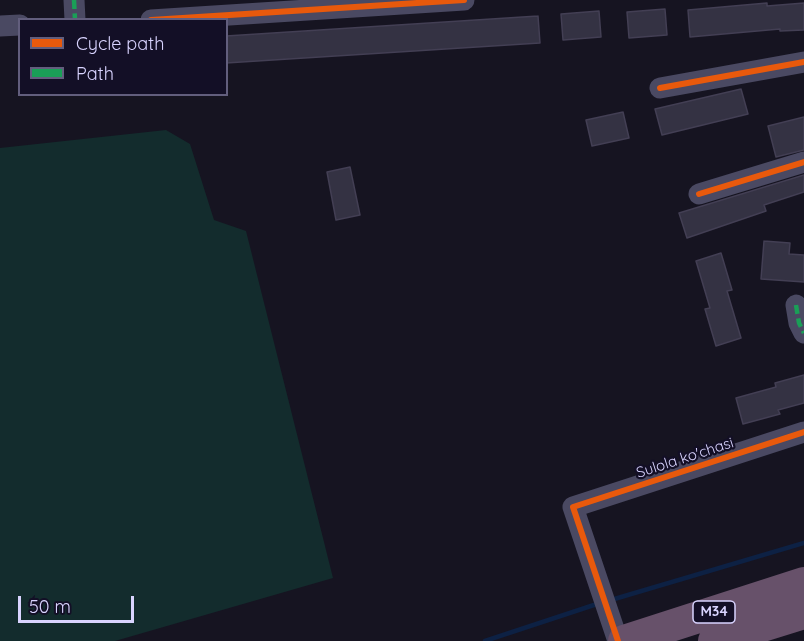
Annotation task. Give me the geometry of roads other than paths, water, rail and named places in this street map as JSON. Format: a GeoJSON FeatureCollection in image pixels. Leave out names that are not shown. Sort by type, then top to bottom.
{"type":"FeatureCollection","features":[{"type":"Feature","properties":{"kind":"highway","name":"M34"},"geometry":{"type":"LineString","coordinates":[[624,641],[804,583]]}},
{"type":"Feature","properties":{"kind":"highway","name":"M34"},"geometry":{"type":"LineString","coordinates":[[714,641],[804,612]]}},
{"type":"Feature","properties":{"kind":"street"},"geometry":{"type":"LineString","coordinates":[[74,0],[75,18]]}},
{"type":"Feature","properties":{"kind":"street"},"geometry":{"type":"LineString","coordinates":[[178,18],[379,3],[464,0]]}},
{"type":"Feature","properties":{"kind":"street"},"geometry":{"type":"LineString","coordinates":[[0,26],[18,25]]}},
{"type":"Feature","properties":{"kind":"street"},"geometry":{"type":"LineString","coordinates":[[660,88],[804,62]]}},
{"type":"Feature","properties":{"kind":"street"},"geometry":{"type":"LineString","coordinates":[[699,194],[804,162]]}},
{"type":"Feature","properties":{"kind":"street"},"geometry":{"type":"LineString","coordinates":[[796,305],[799,323],[804,333]]}},
{"type":"Feature","properties":{"kind":"street","name":"Sulola ko'chasi"},"geometry":{"type":"LineString","coordinates":[[618,641],[573,507],[804,432]]}},
{"type":"Feature","properties":{"kind":"waterway"},"geometry":{"type":"LineString","coordinates":[[611,600],[804,543]]}},
{"type":"Feature","properties":{"kind":"waterway"},"geometry":{"type":"LineString","coordinates":[[485,641],[600,603]]}}]}
